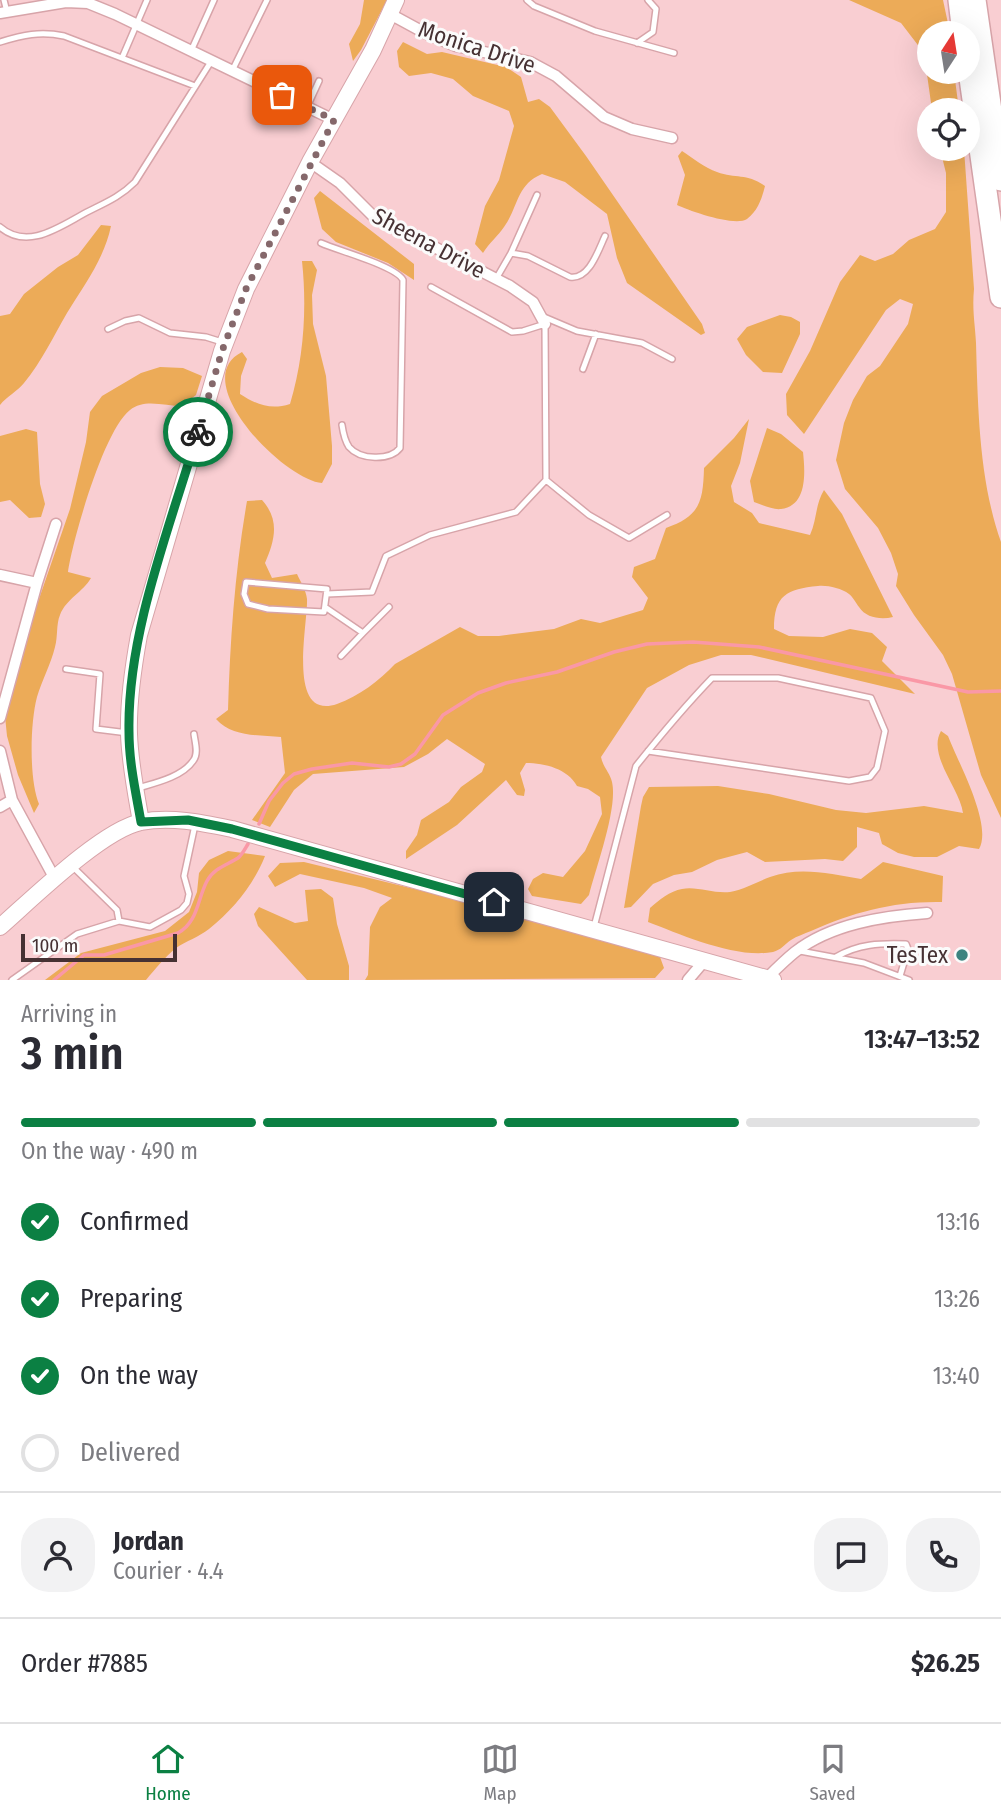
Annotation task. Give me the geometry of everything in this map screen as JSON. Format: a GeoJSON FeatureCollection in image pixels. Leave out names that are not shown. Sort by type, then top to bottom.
{"type":"FeatureCollection","features":[{"type":"Feature","properties":{"kind":"highway"},"geometry":{"type":"LineString","coordinates":[[959,0],[962,21]]}},
{"type":"Feature","properties":{"kind":"highway"},"geometry":{"type":"LineString","coordinates":[[975,0],[1001,180]]}},
{"type":"Feature","properties":{"kind":"highway"},"geometry":{"type":"LineString","coordinates":[[971,84],[1001,297]]}},
{"type":"Feature","properties":{"kind":"street"},"geometry":{"type":"LineString","coordinates":[[3,13],[30,4],[88,3],[334,120]]}},
{"type":"Feature","properties":{"kind":"street"},"geometry":{"type":"LineString","coordinates":[[141,822],[129,733],[132,677],[139,635],[225,344],[246,289],[310,162],[363,70],[393,7]]}},
{"type":"Feature","properties":{"kind":"street","name":"Monica Drive"},"geometry":{"type":"LineString","coordinates":[[393,7],[425,33],[456,46],[530,62],[556,76],[604,117],[632,129],[672,138]]}},
{"type":"Feature","properties":{"kind":"street","name":"Sheena Drive"},"geometry":{"type":"LineString","coordinates":[[310,162],[340,183],[372,215],[496,279],[533,302],[543,320]]}},
{"type":"Feature","properties":{"kind":"street"},"geometry":{"type":"LineString","coordinates":[[0,718],[37,583],[57,523]]}},
{"type":"Feature","properties":{"kind":"street"},"geometry":{"type":"LineString","coordinates":[[0,575],[37,583]]}},
{"type":"Feature","properties":{"kind":"street"},"geometry":{"type":"LineString","coordinates":[[0,751],[12,800],[55,878]]}},
{"type":"Feature","properties":{"kind":"street"},"geometry":{"type":"LineString","coordinates":[[0,807],[12,800]]}},
{"type":"Feature","properties":{"kind":"street"},"geometry":{"type":"LineString","coordinates":[[0,927],[55,878],[111,836],[141,822],[196,822],[232,829],[770,979],[797,950],[842,927],[886,916],[927,913]]}},
{"type":"Feature","properties":{"kind":"street"},"geometry":{"type":"LineString","coordinates":[[688,980],[705,960]]}},
{"type":"Feature","properties":{"kind":"lane"},"geometry":{"type":"LineString","coordinates":[[3,13],[4,0]]}},
{"type":"Feature","properties":{"kind":"lane"},"geometry":{"type":"LineString","coordinates":[[121,58],[147,0]]}},
{"type":"Feature","properties":{"kind":"lane"},"geometry":{"type":"LineString","coordinates":[[191,51],[214,0]]}},
{"type":"Feature","properties":{"kind":"lane"},"geometry":{"type":"LineString","coordinates":[[232,71],[267,0]]}},
{"type":"Feature","properties":{"kind":"lane"},"geometry":{"type":"LineString","coordinates":[[527,0],[561,18],[674,53]]}},
{"type":"Feature","properties":{"kind":"lane"},"geometry":{"type":"LineString","coordinates":[[637,43],[653,32],[656,9],[648,0]]}},
{"type":"Feature","properties":{"kind":"lane"},"geometry":{"type":"LineString","coordinates":[[0,42],[24,34],[44,32],[64,36],[195,86]]}},
{"type":"Feature","properties":{"kind":"lane"},"geometry":{"type":"LineString","coordinates":[[0,227],[28,237],[55,231],[121,196],[135,182],[212,60]]}},
{"type":"Feature","properties":{"kind":"lane"},"geometry":{"type":"LineString","coordinates":[[307,107],[319,81]]}},
{"type":"Feature","properties":{"kind":"lane"},"geometry":{"type":"LineString","coordinates":[[496,279],[537,195]]}},
{"type":"Feature","properties":{"kind":"lane"},"geometry":{"type":"LineString","coordinates":[[511,253],[528,256],[569,278],[576,278],[582,276],[595,258],[605,236]]}},
{"type":"Feature","properties":{"kind":"lane"},"geometry":{"type":"LineString","coordinates":[[321,243],[390,268],[399,273],[403,280],[400,448],[393,455],[386,457],[361,454],[349,446],[342,425]]}},
{"type":"Feature","properties":{"kind":"lane"},"geometry":{"type":"LineString","coordinates":[[431,288],[512,332],[523,331],[543,320],[577,331],[642,343],[672,359]]}},
{"type":"Feature","properties":{"kind":"lane"},"geometry":{"type":"LineString","coordinates":[[108,329],[139,318],[170,333],[206,337],[225,344]]}},
{"type":"Feature","properties":{"kind":"lane"},"geometry":{"type":"LineString","coordinates":[[327,594],[372,592],[386,556],[430,535],[516,512],[546,480],[543,320]]}},
{"type":"Feature","properties":{"kind":"lane"},"geometry":{"type":"LineString","coordinates":[[583,369],[596,334]]}},
{"type":"Feature","properties":{"kind":"lane"},"geometry":{"type":"LineString","coordinates":[[546,480],[589,515],[629,538],[667,515]]}},
{"type":"Feature","properties":{"kind":"lane"},"geometry":{"type":"LineString","coordinates":[[246,582],[327,590],[325,607],[324,612],[268,609],[248,604],[244,594],[246,582]]}},
{"type":"Feature","properties":{"kind":"lane"},"geometry":{"type":"LineString","coordinates":[[325,607],[363,633]]}},
{"type":"Feature","properties":{"kind":"lane"},"geometry":{"type":"LineString","coordinates":[[341,656],[389,607]]}},
{"type":"Feature","properties":{"kind":"lane"},"geometry":{"type":"LineString","coordinates":[[66,668],[100,674],[96,729],[129,733]]}},
{"type":"Feature","properties":{"kind":"lane"},"geometry":{"type":"LineString","coordinates":[[593,930],[636,766],[648,751],[685,705],[712,678],[778,678],[871,698],[885,731],[877,768],[870,777],[849,781],[648,751]]}},
{"type":"Feature","properties":{"kind":"lane"},"geometry":{"type":"LineString","coordinates":[[135,789],[176,774],[194,761],[194,734]]}},
{"type":"Feature","properties":{"kind":"lane"},"geometry":{"type":"LineString","coordinates":[[12,980],[77,934],[120,921],[150,927],[181,910],[187,903],[189,894],[184,876],[196,822]]}},
{"type":"Feature","properties":{"kind":"lane"},"geometry":{"type":"LineString","coordinates":[[72,866],[117,910],[120,921]]}},
{"type":"Feature","properties":{"kind":"lane"},"geometry":{"type":"LineString","coordinates":[[836,957],[856,947],[881,943],[906,944],[908,949],[900,976]]}},
{"type":"Feature","properties":{"kind":"lane"},"geometry":{"type":"LineString","coordinates":[[797,950],[864,963],[909,980]]}},
{"type":"Feature","properties":{"kind":"shaded area"},"geometry":{"type":"Polygon","coordinates":[[[364,0],[387,0],[353,61],[349,44],[360,24],[364,0]]]}},
{"type":"Feature","properties":{"kind":"shaded area"},"geometry":{"type":"Polygon","coordinates":[[[849,0],[943,0],[947,21],[917,21],[917,44],[901,23],[849,0]]]}},
{"type":"Feature","properties":{"kind":"shaded area"},"geometry":{"type":"Polygon","coordinates":[[[403,42],[427,54],[442,52],[506,67],[521,77],[528,102],[539,99],[550,107],[702,324],[705,333],[701,335],[627,283],[617,258],[607,214],[565,182],[542,174],[527,184],[504,227],[483,253],[475,244],[485,206],[499,180],[514,126],[509,111],[473,96],[453,79],[431,73],[409,76],[399,67],[397,51],[403,42]]]}},
{"type":"Feature","properties":{"kind":"shaded area"},"geometry":{"type":"Polygon","coordinates":[[[928,84],[956,84],[957,98],[930,98],[928,84]]]}},
{"type":"Feature","properties":{"kind":"shaded area"},"geometry":{"type":"Polygon","coordinates":[[[682,151],[713,170],[753,179],[765,186],[759,204],[751,216],[741,221],[723,220],[677,205],[685,175],[678,156],[682,151]]]}},
{"type":"Feature","properties":{"kind":"shaded area"},"geometry":{"type":"Polygon","coordinates":[[[943,161],[965,161],[981,444],[988,494],[1001,542],[1001,818],[981,775],[952,674],[943,655],[896,586],[898,574],[891,553],[878,528],[845,489],[836,460],[844,423],[853,400],[867,376],[880,366],[908,324],[913,304],[900,299],[886,310],[804,434],[787,415],[786,394],[810,351],[840,282],[860,255],[875,261],[893,254],[909,240],[935,229],[946,212],[946,173],[943,161]]]}},
{"type":"Feature","properties":{"kind":"shaded area"},"geometry":{"type":"Polygon","coordinates":[[[320,191],[414,264],[414,280],[388,263],[336,242],[322,229],[314,198],[320,191]]]}},
{"type":"Feature","properties":{"kind":"shaded area"},"geometry":{"type":"Polygon","coordinates":[[[101,225],[111,226],[93,271],[42,358],[22,386],[0,405],[0,316],[10,314],[24,294],[78,255],[101,225]]]}},
{"type":"Feature","properties":{"kind":"shaded area"},"geometry":{"type":"Polygon","coordinates":[[[302,261],[312,261],[317,270],[312,295],[313,324],[326,376],[332,446],[332,464],[322,483],[305,478],[265,448],[233,405],[226,384],[228,366],[242,352],[247,359],[241,376],[240,394],[264,405],[277,407],[290,404],[303,333],[302,261]]]}},
{"type":"Feature","properties":{"kind":"shaded area"},"geometry":{"type":"Polygon","coordinates":[[[780,315],[800,322],[800,334],[782,373],[763,372],[746,355],[737,339],[747,327],[780,315]]]}},
{"type":"Feature","properties":{"kind":"shaded area"},"geometry":{"type":"Polygon","coordinates":[[[160,367],[183,368],[202,376],[196,395],[182,406],[148,403],[130,410],[120,421],[100,461],[76,535],[68,572],[91,578],[66,604],[60,615],[56,643],[35,708],[32,766],[39,804],[34,813],[18,775],[7,736],[5,716],[30,625],[70,509],[86,442],[90,412],[102,396],[141,373],[160,367]]]}},
{"type":"Feature","properties":{"kind":"shaded area"},"geometry":{"type":"Polygon","coordinates":[[[749,419],[740,463],[731,486],[734,502],[752,513],[759,523],[810,535],[824,490],[842,514],[893,617],[870,616],[862,611],[846,592],[834,587],[818,586],[798,589],[784,596],[777,608],[774,629],[789,636],[823,637],[850,629],[872,633],[887,647],[882,661],[915,694],[751,655],[721,655],[689,665],[647,688],[601,757],[612,782],[612,807],[589,895],[581,904],[532,896],[528,889],[533,879],[543,873],[563,877],[585,851],[602,814],[600,797],[577,786],[562,771],[541,764],[526,763],[520,773],[524,796],[517,795],[506,780],[457,825],[406,859],[406,851],[417,835],[421,820],[449,802],[461,787],[482,772],[485,764],[447,739],[428,754],[404,767],[313,774],[294,790],[270,827],[252,820],[285,773],[281,737],[238,732],[222,725],[216,719],[228,710],[234,605],[247,501],[262,500],[271,515],[273,538],[265,563],[272,578],[297,574],[305,592],[305,685],[311,698],[321,705],[337,704],[368,687],[395,664],[460,627],[478,636],[499,636],[554,629],[581,619],[600,623],[643,610],[648,598],[632,577],[634,567],[655,559],[666,528],[693,513],[701,499],[704,468],[749,419]]]}},
{"type":"Feature","properties":{"kind":"shaded area"},"geometry":{"type":"Polygon","coordinates":[[[767,428],[781,434],[803,452],[804,478],[800,495],[796,502],[781,509],[754,502],[750,481],[767,428]]]}},
{"type":"Feature","properties":{"kind":"shaded area"},"geometry":{"type":"Polygon","coordinates":[[[26,429],[37,432],[40,484],[45,504],[41,517],[29,518],[10,500],[0,502],[0,436],[26,429]]]}},
{"type":"Feature","properties":{"kind":"shaded area"},"geometry":{"type":"Polygon","coordinates":[[[941,731],[948,736],[978,810],[982,838],[979,849],[959,846],[937,857],[914,857],[898,853],[882,844],[879,833],[857,827],[857,847],[843,861],[825,859],[765,862],[747,852],[653,884],[631,907],[624,908],[641,806],[649,787],[718,786],[769,794],[836,810],[866,813],[924,806],[963,813],[938,751],[941,731]]]}},
{"type":"Feature","properties":{"kind":"shaded area"},"geometry":{"type":"Polygon","coordinates":[[[228,851],[265,856],[249,886],[226,914],[205,932],[176,948],[146,980],[45,980],[81,953],[165,931],[189,912],[197,892],[199,873],[209,860],[228,851]]]}},
{"type":"Feature","properties":{"kind":"shaded area"},"geometry":{"type":"Polygon","coordinates":[[[304,862],[480,905],[660,957],[664,968],[655,978],[365,980],[368,975],[370,927],[380,907],[392,898],[364,888],[300,874],[275,887],[268,876],[280,863],[304,862]]]}},
{"type":"Feature","properties":{"kind":"shaded area"},"geometry":{"type":"Polygon","coordinates":[[[883,862],[943,876],[942,902],[907,903],[859,913],[798,936],[773,952],[743,952],[709,945],[648,922],[650,908],[678,890],[694,888],[730,892],[770,877],[793,872],[816,872],[861,879],[883,862]]]}},
{"type":"Feature","properties":{"kind":"shaded area"},"geometry":{"type":"Polygon","coordinates":[[[321,889],[333,898],[349,966],[349,980],[307,980],[258,926],[254,914],[259,907],[295,923],[308,921],[305,890],[321,889]]]}},
{"type":"Feature","properties":{"kind":"waterway"},"geometry":{"type":"LineString","coordinates":[[259,824],[269,801],[294,774],[352,763],[389,767],[401,764],[415,754],[443,715],[478,693],[647,644],[693,642],[759,647],[968,692],[1001,691]]}},
{"type":"Feature","properties":{"kind":"waterway"},"geometry":{"type":"LineString","coordinates":[[54,980],[84,955],[104,955],[178,933],[190,923],[210,877],[238,858],[248,844]]}},
{"type":"Feature","properties":{"kind":"way so far"},"geometry":{"type":"LineString","coordinates":[[198,432],[222,351],[246,289],[334,120],[282,95]]}},
{"type":"Feature","properties":{"kind":"place","name":"TesTex"},"geometry":{"type":"Point","coordinates":[962,955]}},
{"type":"Feature","properties":{"kind":"route"},"geometry":{"type":"LineString","coordinates":[[198,432],[148,601],[132,677],[129,733],[133,779],[141,822],[188,820],[232,829],[494,902]]}}]}
